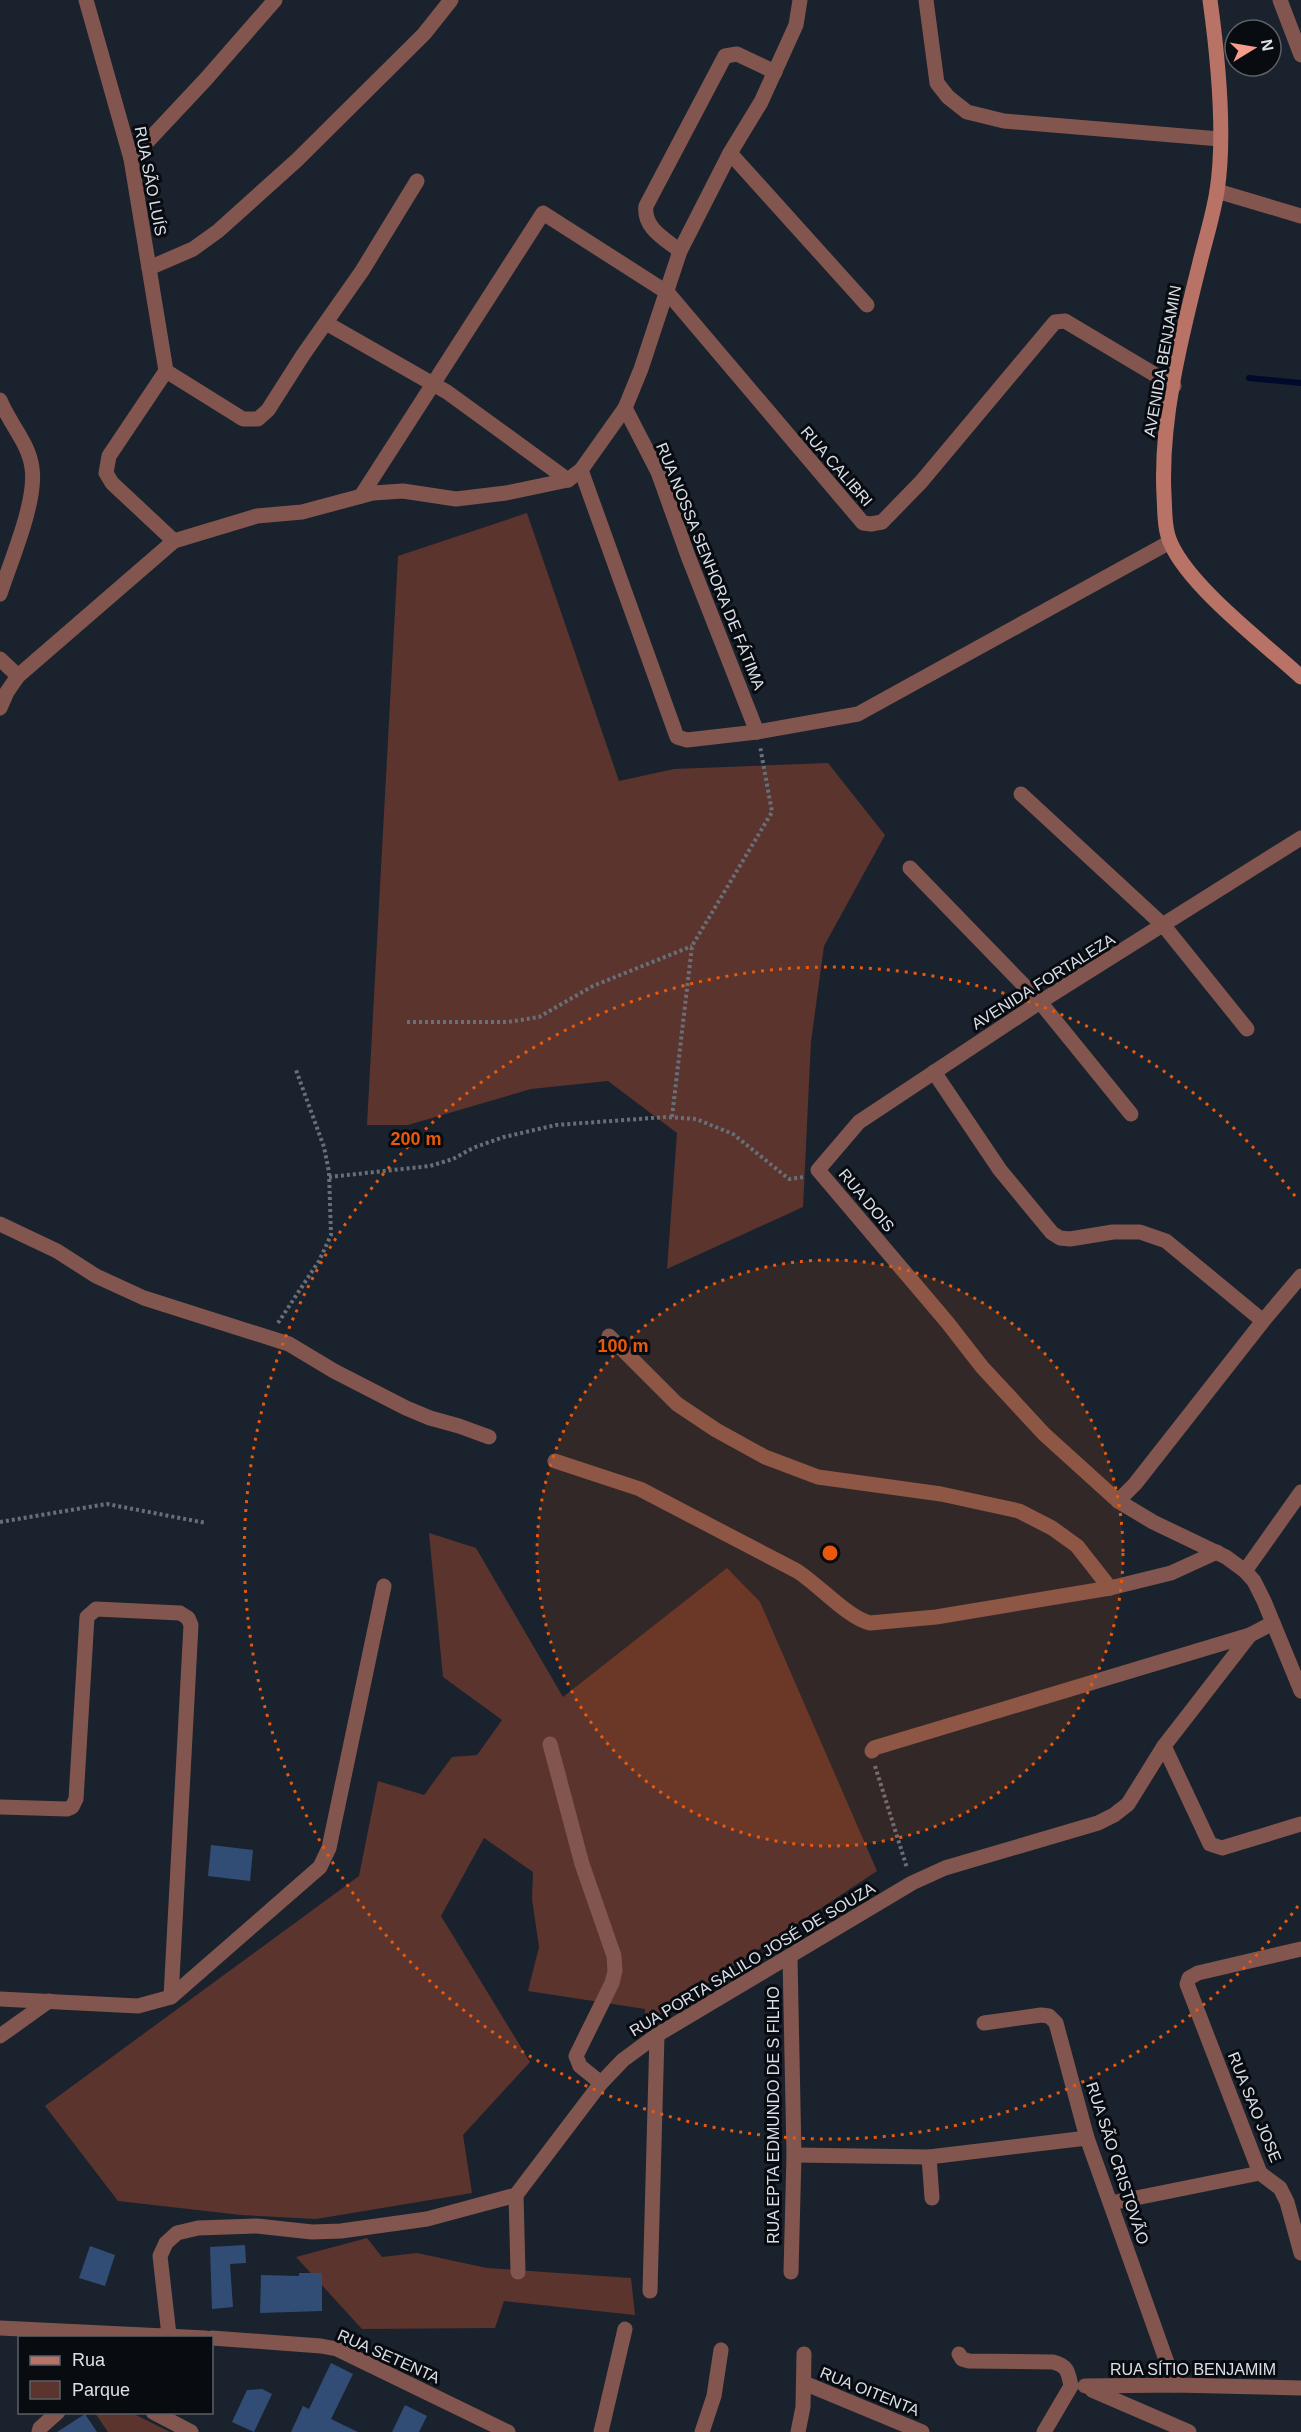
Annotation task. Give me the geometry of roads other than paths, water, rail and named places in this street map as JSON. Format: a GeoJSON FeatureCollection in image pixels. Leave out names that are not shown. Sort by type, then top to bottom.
{"type":"FeatureCollection","features":[{"type":"Feature","properties":{"kind":"street"},"geometry":{"type":"LineString","coordinates":[[131,159],[206,79],[275,0]]}},
{"type":"Feature","properties":{"kind":"street"},"geometry":{"type":"LineString","coordinates":[[149,268],[193,249],[218,231],[306,152],[424,34],[451,0]]}},
{"type":"Feature","properties":{"kind":"street"},"geometry":{"type":"LineString","coordinates":[[0,708],[18,676],[174,541],[257,516],[302,512],[373,493],[403,491],[456,499],[506,493],[568,480],[581,470],[625,408],[668,293],[680,251],[730,153],[776,72],[796,25],[800,0]]}},
{"type":"Feature","properties":{"kind":"street"},"geometry":{"type":"LineString","coordinates":[[926,0],[937,83],[948,97],[967,112],[1004,121],[1220,139]]}},
{"type":"Feature","properties":{"kind":"street","name":"AVENIDA BENJAMIN"},"geometry":{"type":"LineString","coordinates":[[1210,0],[1216,43],[1220,139],[1217,190],[1187,311],[1162,463],[1166,526],[1170,542],[1179,558],[1224,607],[1301,676]]}},
{"type":"Feature","properties":{"kind":"street"},"geometry":{"type":"LineString","coordinates":[[1280,0],[1301,55]]}},
{"type":"Feature","properties":{"kind":"street","name":"RUA SÃO LUÍS"},"geometry":{"type":"LineString","coordinates":[[91,3],[131,159],[166,371]]}},
{"type":"Feature","properties":{"kind":"street"},"geometry":{"type":"LineString","coordinates":[[680,251],[648,224],[645,215],[646,206],[725,56],[737,54],[776,72]]}},
{"type":"Feature","properties":{"kind":"street"},"geometry":{"type":"LineString","coordinates":[[730,153],[867,305]]}},
{"type":"Feature","properties":{"kind":"street"},"geometry":{"type":"LineString","coordinates":[[174,541],[111,483],[106,473],[109,456],[166,371],[243,419],[258,419],[268,410],[326,324],[417,181]]}},
{"type":"Feature","properties":{"kind":"street"},"geometry":{"type":"LineString","coordinates":[[1217,190],[1301,216]]}},
{"type":"Feature","properties":{"kind":"street","name":"RUA CALIBRI"},"geometry":{"type":"LineString","coordinates":[[434,384],[543,213],[668,293],[863,523],[882,522],[921,483],[1055,322],[1065,321],[1174,386]]}},
{"type":"Feature","properties":{"kind":"street"},"geometry":{"type":"LineString","coordinates":[[326,324],[447,392],[568,480]]}},
{"type":"Feature","properties":{"kind":"street"},"geometry":{"type":"LineString","coordinates":[[361,496],[434,384]]}},
{"type":"Feature","properties":{"kind":"street"},"geometry":{"type":"LineString","coordinates":[[0,400],[24,445],[32,467],[32,495],[0,594]]}},
{"type":"Feature","properties":{"kind":"street","name":"RUA NOSSA SENHORA DE FÁTIMA"},"geometry":{"type":"LineString","coordinates":[[625,408],[658,472],[688,556],[757,732]]}},
{"type":"Feature","properties":{"kind":"street"},"geometry":{"type":"LineString","coordinates":[[581,470],[677,737],[687,740],[757,732],[858,714],[1170,542]]}},
{"type":"Feature","properties":{"kind":"street"},"geometry":{"type":"LineString","coordinates":[[0,659],[18,676]]}},
{"type":"Feature","properties":{"kind":"street"},"geometry":{"type":"LineString","coordinates":[[1021,794],[1164,926],[1247,1029]]}},
{"type":"Feature","properties":{"kind":"street","name":"AVENIDA FORTALEZA"},"geometry":{"type":"LineString","coordinates":[[818,1170],[859,1122],[1040,1002],[1301,838]]}},
{"type":"Feature","properties":{"kind":"street"},"geometry":{"type":"LineString","coordinates":[[910,868],[1040,1002],[1131,1114]]}},
{"type":"Feature","properties":{"kind":"street"},"geometry":{"type":"LineString","coordinates":[[934,1072],[1000,1170],[1052,1233],[1060,1238],[1070,1239],[1113,1232],[1140,1232],[1166,1241],[1263,1321]]}},
{"type":"Feature","properties":{"kind":"street","name":"RUA DOIS"},"geometry":{"type":"LineString","coordinates":[[818,1170],[997,1384],[1044,1434],[1118,1501],[1153,1522],[1217,1552],[1245,1571]]}},
{"type":"Feature","properties":{"kind":"street"},"geometry":{"type":"LineString","coordinates":[[0,1224],[57,1251],[96,1276],[144,1298],[270,1336],[289,1344],[334,1371],[406,1408],[489,1437]]}},
{"type":"Feature","properties":{"kind":"street"},"geometry":{"type":"LineString","coordinates":[[1118,1501],[1135,1484],[1301,1276]]}},
{"type":"Feature","properties":{"kind":"street"},"geometry":{"type":"LineString","coordinates":[[609,1336],[677,1404],[716,1430],[765,1457],[818,1477],[941,1494],[1019,1511],[1052,1528],[1077,1546],[1110,1588]]}},
{"type":"Feature","properties":{"kind":"street"},"geometry":{"type":"LineString","coordinates":[[555,1461],[640,1489],[665,1501],[814,1581],[859,1621],[870,1623],[936,1617],[1110,1588],[1171,1573],[1217,1552]]}},
{"type":"Feature","properties":{"kind":"street"},"geometry":{"type":"LineString","coordinates":[[1301,1492],[1245,1571],[1254,1581],[1301,1691]]}},
{"type":"Feature","properties":{"kind":"street"},"geometry":{"type":"LineString","coordinates":[[0,1999],[138,2006],[171,1997],[320,1868],[328,1848],[384,1586]]}},
{"type":"Feature","properties":{"kind":"street"},"geometry":{"type":"LineString","coordinates":[[0,1806],[67,1809],[72,1807],[76,1798],[87,1617],[91,1612],[96,1609],[180,1613],[188,1618],[191,1625],[171,1997]]}},
{"type":"Feature","properties":{"kind":"street","name":"RUA PORTA SALILO JOSÉ DE SOUZA"},"geometry":{"type":"LineString","coordinates":[[516,2195],[601,2083],[623,2060],[657,2035],[912,1883],[945,1868],[1098,1823],[1114,1815],[1128,1804],[1164,1746],[1250,1635],[1273,1623]]}},
{"type":"Feature","properties":{"kind":"street"},"geometry":{"type":"LineString","coordinates":[[872,1751],[874,1748],[1250,1635]]}},
{"type":"Feature","properties":{"kind":"street"},"geometry":{"type":"LineString","coordinates":[[549,1744],[582,1864],[614,1956],[615,1971],[612,1983],[576,2056],[580,2066],[601,2083]]}},
{"type":"Feature","properties":{"kind":"street"},"geometry":{"type":"LineString","coordinates":[[1164,1746],[1210,1844],[1222,1848],[1301,1824]]}},
{"type":"Feature","properties":{"kind":"street","name":"RUA SAO JOSE"},"geometry":{"type":"LineString","coordinates":[[1301,1949],[1198,1972],[1189,1978],[1187,1984],[1260,2173],[1280,2188],[1287,2202],[1301,2253]]}},
{"type":"Feature","properties":{"kind":"street","name":"RUA EPTA EDMUNDO DE S FILHO"},"geometry":{"type":"LineString","coordinates":[[790,1957],[794,2155],[791,2272]]}},
{"type":"Feature","properties":{"kind":"street"},"geometry":{"type":"LineString","coordinates":[[0,2036],[49,2001]]}},
{"type":"Feature","properties":{"kind":"street","name":"RUA SÃO CRISTOVÃO"},"geometry":{"type":"LineString","coordinates":[[984,2023],[1041,2014],[1049,2016],[1056,2023],[1087,2139],[1175,2385]]}},
{"type":"Feature","properties":{"kind":"street"},"geometry":{"type":"LineString","coordinates":[[650,2291],[657,2035]]}},
{"type":"Feature","properties":{"kind":"street"},"geometry":{"type":"LineString","coordinates":[[794,2155],[928,2157],[1087,2139]]}},
{"type":"Feature","properties":{"kind":"street"},"geometry":{"type":"LineString","coordinates":[[928,2157],[932,2198]]}},
{"type":"Feature","properties":{"kind":"street"},"geometry":{"type":"LineString","coordinates":[[1111,2203],[1260,2173]]}},
{"type":"Feature","properties":{"kind":"street"},"geometry":{"type":"LineString","coordinates":[[169,2335],[160,2256],[166,2243],[177,2233],[198,2228],[256,2226],[312,2232],[341,2231],[427,2219],[516,2195],[518,2272]]}},
{"type":"Feature","properties":{"kind":"street"},"geometry":{"type":"LineString","coordinates":[[601,2432],[625,2330]]}},
{"type":"Feature","properties":{"kind":"street"},"geometry":{"type":"LineString","coordinates":[[11,2331],[188,2336]]}},
{"type":"Feature","properties":{"kind":"street","name":"RUA SETENTA"},"geometry":{"type":"LineString","coordinates":[[213,2338],[337,2349],[506,2432]]}},
{"type":"Feature","properties":{"kind":"street"},"geometry":{"type":"LineString","coordinates":[[702,2432],[714,2396],[721,2350]]}},
{"type":"Feature","properties":{"kind":"street"},"geometry":{"type":"LineString","coordinates":[[798,2432],[804,2384],[804,2354]]}},
{"type":"Feature","properties":{"kind":"street"},"geometry":{"type":"LineString","coordinates":[[959,2354],[962,2359],[969,2361],[1063,2364],[1078,2386],[1189,2432]]}},
{"type":"Feature","properties":{"kind":"street","name":"RUA OITENTA"},"geometry":{"type":"LineString","coordinates":[[804,2384],[922,2432]]}},
{"type":"Feature","properties":{"kind":"street","name":"RUA SÍTIO BENJAMIM"},"geometry":{"type":"LineString","coordinates":[[1078,2386],[1175,2385],[1301,2388]]}},
{"type":"Feature","properties":{"kind":"street"},"geometry":{"type":"LineString","coordinates":[[1044,2432],[1078,2386]]}},
{"type":"Feature","properties":{"kind":"street"},"geometry":{"type":"LineString","coordinates":[[39,2432],[40,2428],[56,2414]]}},
{"type":"Feature","properties":{"kind":"street"},"geometry":{"type":"LineString","coordinates":[[157,2414],[191,2432]]}},
{"type":"Feature","properties":{"kind":"waterway"},"geometry":{"type":"LineString","coordinates":[[1249,378],[1301,383]]}}]}
